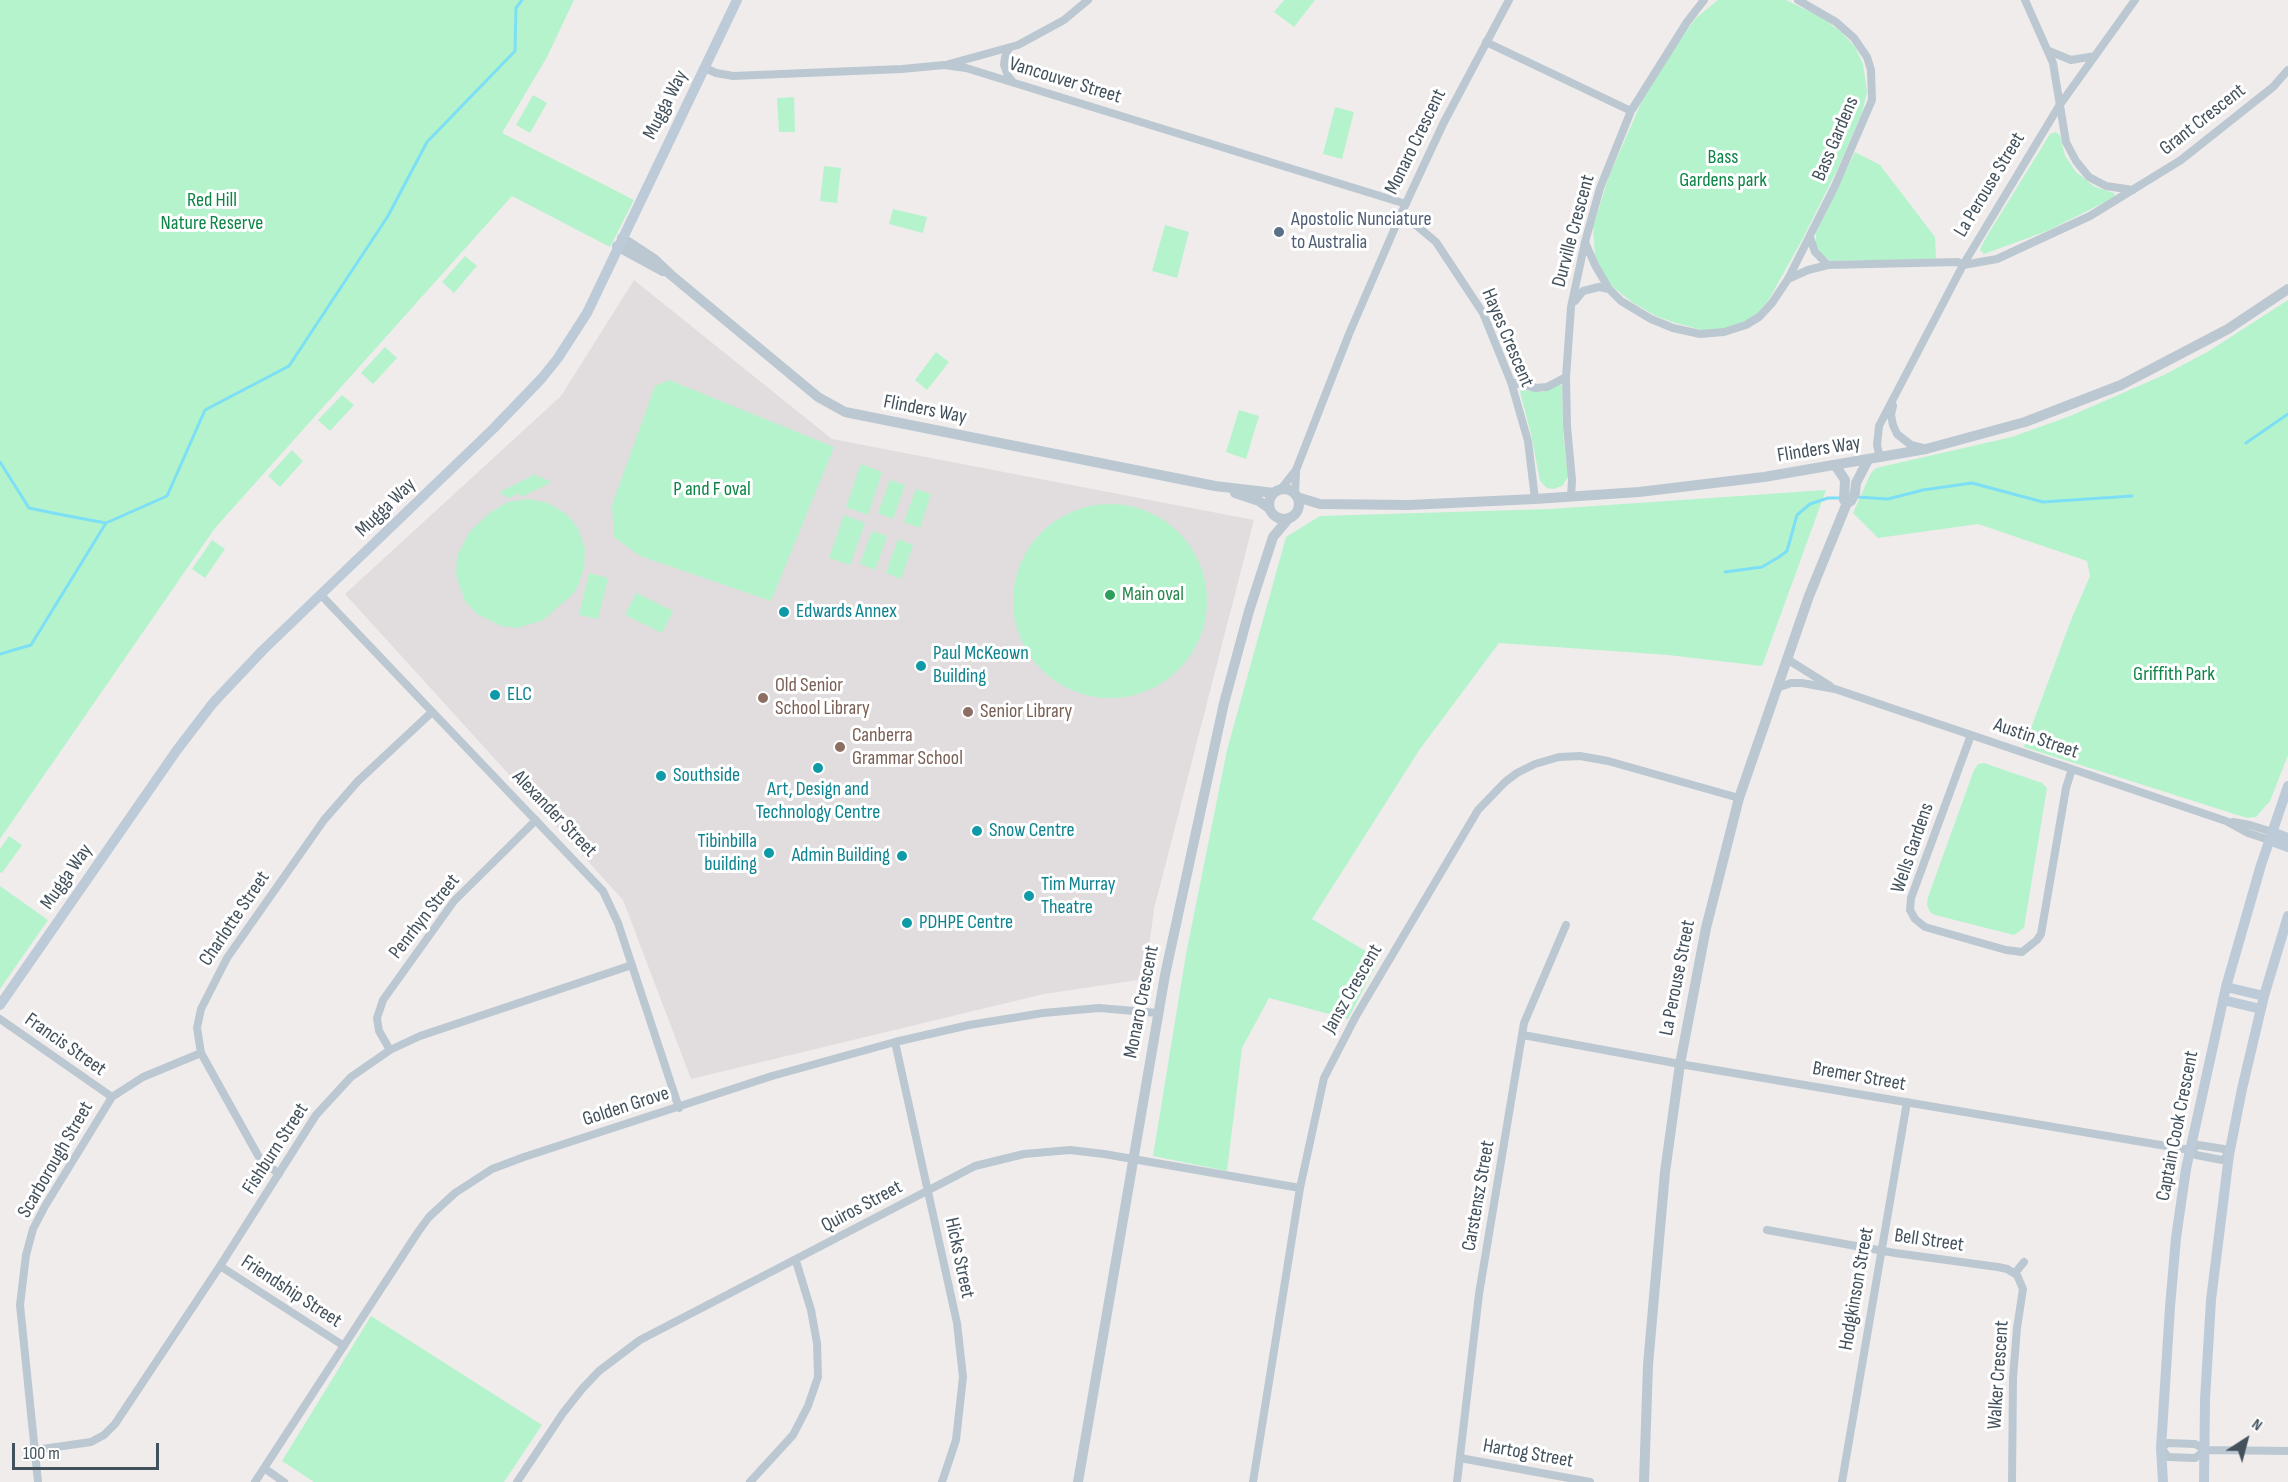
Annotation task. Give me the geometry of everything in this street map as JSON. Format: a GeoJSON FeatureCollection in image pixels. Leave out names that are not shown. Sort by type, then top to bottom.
{"type":"FeatureCollection","features":[{"type":"Feature","properties":{"kind":"main road","name":"Mugga Way"},"geometry":{"type":"LineString","coordinates":[[0,1005],[195,726],[239,674],[494,428],[558,358],[587,313],[737,0]]}},
{"type":"Feature","properties":{"kind":"main road","name":"Captain Cook Crescent"},"geometry":{"type":"LineString","coordinates":[[2163,1482],[2161,1448],[2176,1238],[2190,1150],[2226,987],[2288,786]]}},
{"type":"Feature","properties":{"kind":"main road"},"geometry":{"type":"LineString","coordinates":[[2271,836],[2288,838]]}},
{"type":"Feature","properties":{"kind":"main road"},"geometry":{"type":"LineString","coordinates":[[2271,836],[2288,847]]}},
{"type":"Feature","properties":{"kind":"main road"},"geometry":{"type":"LineString","coordinates":[[2204,1482],[2205,1400],[2211,1300],[2229,1155],[2264,996],[2288,916]]}},
{"type":"Feature","properties":{"kind":"main road"},"geometry":{"type":"LineString","coordinates":[[2226,987],[2264,996]]}},
{"type":"Feature","properties":{"kind":"main road"},"geometry":{"type":"LineString","coordinates":[[2223,1000],[2261,1009]]}},
{"type":"Feature","properties":{"kind":"street"},"geometry":{"type":"LineString","coordinates":[[944,65],[1009,48],[1037,36],[1064,20],[1088,0]]}},
{"type":"Feature","properties":{"kind":"street","name":"Monaro Crescent"},"geometry":{"type":"LineString","coordinates":[[1277,491],[1296,470],[1349,334],[1400,216],[1444,122],[1509,0]]}},
{"type":"Feature","properties":{"kind":"street","name":"Durville Crescent"},"geometry":{"type":"LineString","coordinates":[[1571,496],[1566,377],[1572,307],[1585,242],[1600,188],[1631,111],[1687,22],[1704,0]]}},
{"type":"Feature","properties":{"kind":"street","name":"Bass Gardens"},"geometry":{"type":"LineString","coordinates":[[1585,242],[1609,289],[1622,301],[1650,319],[1673,328],[1700,334],[1724,332],[1746,325],[1759,317],[1772,303],[1788,279],[1810,237],[1872,100],[1872,82],[1866,57],[1854,38],[1836,22],[1798,0]]}},
{"type":"Feature","properties":{"kind":"street"},"geometry":{"type":"LineString","coordinates":[[2025,0],[2049,51],[2066,142],[2076,161],[2089,177],[2106,186],[2133,190]]}},
{"type":"Feature","properties":{"kind":"street","name":"La Perouse Street"},"geometry":{"type":"LineString","coordinates":[[1880,458],[1877,445],[1879,426],[1963,265],[2059,106],[2135,0]]}},
{"type":"Feature","properties":{"kind":"street"},"geometry":{"type":"LineString","coordinates":[[1486,42],[1631,111]]}},
{"type":"Feature","properties":{"kind":"street"},"geometry":{"type":"LineString","coordinates":[[1009,48],[1005,57],[1005,70],[1016,84]]}},
{"type":"Feature","properties":{"kind":"street"},"geometry":{"type":"LineString","coordinates":[[2049,51],[2071,60],[2095,56]]}},
{"type":"Feature","properties":{"kind":"street","name":"Vancouver Street"},"geometry":{"type":"LineString","coordinates":[[705,68],[733,76],[903,69],[944,65],[966,68],[1406,204]]}},
{"type":"Feature","properties":{"kind":"street","name":"Grant Crescent"},"geometry":{"type":"LineString","coordinates":[[1963,265],[1997,258],[2090,216],[2181,160],[2273,87],[2288,70]]}},
{"type":"Feature","properties":{"kind":"street","name":"Hayes Crescent"},"geometry":{"type":"LineString","coordinates":[[1400,216],[1432,238],[1454,267],[1483,313],[1511,382],[1528,441],[1534,499]]}},
{"type":"Feature","properties":{"kind":"street"},"geometry":{"type":"LineString","coordinates":[[1810,237],[1815,252],[1828,265]]}},
{"type":"Feature","properties":{"kind":"street","name":"Flinders Way"},"geometry":{"type":"LineString","coordinates":[[620,242],[671,275],[818,397],[845,412],[1215,486],[1277,491]]}},
{"type":"Feature","properties":{"kind":"street"},"geometry":{"type":"LineString","coordinates":[[1788,279],[1808,270],[1828,265],[1958,262],[1963,265]]}},
{"type":"Feature","properties":{"kind":"street"},"geometry":{"type":"LineString","coordinates":[[1572,307],[1582,291],[1599,287],[1609,289]]}},
{"type":"Feature","properties":{"kind":"street","name":"Flinders Way"},"geometry":{"type":"LineString","coordinates":[[1296,496],[1320,504],[1409,505],[1534,499],[1701,485],[1926,449],[2025,422],[2121,385],[2228,329],[2288,289]]}},
{"type":"Feature","properties":{"kind":"street"},"geometry":{"type":"LineString","coordinates":[[1511,382],[1536,388],[1547,387],[1566,377]]}},
{"type":"Feature","properties":{"kind":"street","name":"La Perouse Street"},"geometry":{"type":"LineString","coordinates":[[1894,400],[1891,415],[1897,434],[1911,445],[1926,449]]}},
{"type":"Feature","properties":{"kind":"street","name":"La Perouse Street"},"geometry":{"type":"LineString","coordinates":[[1644,1482],[1648,1365],[1659,1230],[1680,1064],[1706,928],[1739,798],[1787,659],[1809,596],[1845,507],[1851,501],[1850,492],[1868,460]]}},
{"type":"Feature","properties":{"kind":"street"},"geometry":{"type":"LineString","coordinates":[[1834,465],[1845,480],[1850,492]]}},
{"type":"Feature","properties":{"kind":"street","name":"Monaro Crescent"},"geometry":{"type":"LineString","coordinates":[[1296,470],[1296,496]]}},
{"type":"Feature","properties":{"kind":"street","name":"Flinders Way"},"geometry":{"type":"LineString","coordinates":[[1215,486],[1248,497],[1271,511]]}},
{"type":"Feature","properties":{"kind":"street"},"geometry":{"type":"LineString","coordinates":[[1290,490],[1296,496],[1293,514],[1280,518],[1271,511],[1269,501],[1277,491],[1290,490]]}},
{"type":"Feature","properties":{"kind":"street","name":"Flinders Way"},"geometry":{"type":"LineString","coordinates":[[1293,514],[1320,504]]}},
{"type":"Feature","properties":{"kind":"street","name":"Monaro Crescent"},"geometry":{"type":"LineString","coordinates":[[1271,511],[1273,537]]}},
{"type":"Feature","properties":{"kind":"street","name":"Monaro Crescent"},"geometry":{"type":"LineString","coordinates":[[1078,1482],[1131,1159],[1158,1013],[1224,703],[1248,611],[1273,537],[1293,514]]}},
{"type":"Feature","properties":{"kind":"street","name":"Alexander Street"},"geometry":{"type":"LineString","coordinates":[[321,595],[603,891],[613,909],[679,1108]]}},
{"type":"Feature","properties":{"kind":"street","name":"Austin Street"},"geometry":{"type":"LineString","coordinates":[[1787,659],[1835,689]]}},
{"type":"Feature","properties":{"kind":"street","name":"Austin Street"},"geometry":{"type":"LineString","coordinates":[[1777,688],[1791,683],[1804,683],[1835,689],[2226,822],[2247,833],[2271,836]]}},
{"type":"Feature","properties":{"kind":"street","name":"Charlotte Street"},"geometry":{"type":"LineString","coordinates":[[279,1174],[260,1159],[201,1053],[197,1028],[201,1009],[226,958],[341,798],[432,712]]}},
{"type":"Feature","properties":{"kind":"street","name":"Wells Gardens"},"geometry":{"type":"LineString","coordinates":[[1971,735],[1911,898],[1910,910],[1914,919],[1924,927],[2006,950],[2022,952],[2037,940],[2041,934],[2066,788],[2072,769]]}},
{"type":"Feature","properties":{"kind":"street","name":"Jansz Crescent"},"geometry":{"type":"LineString","coordinates":[[1253,1482],[1300,1188],[1324,1078],[1342,1042],[1478,810],[1505,782],[1535,764],[1559,757],[1580,756],[1608,761],[1739,798]]}},
{"type":"Feature","properties":{"kind":"street","name":"Penrhyn Street"},"geometry":{"type":"LineString","coordinates":[[390,1050],[380,1031],[377,1018],[383,1000],[454,901],[536,820]]}},
{"type":"Feature","properties":{"kind":"street","name":"Carstensz Street"},"geometry":{"type":"LineString","coordinates":[[1457,1482],[1479,1294],[1524,1023],[1566,925]]}},
{"type":"Feature","properties":{"kind":"street","name":"Fishburn Street"},"geometry":{"type":"LineString","coordinates":[[35,1450],[91,1442],[108,1432],[220,1266],[327,1101],[351,1077],[390,1050],[420,1036],[632,965]]}},
{"type":"Feature","properties":{"kind":"street","name":"Golden Grove"},"geometry":{"type":"LineString","coordinates":[[255,1482],[417,1232],[439,1206],[462,1187],[492,1169],[772,1076],[895,1042],[1043,1013],[1100,1008],[1146,1010],[1158,1013]]}},
{"type":"Feature","properties":{"kind":"street","name":"Francis Street"},"geometry":{"type":"LineString","coordinates":[[0,1019],[112,1097]]}},
{"type":"Feature","properties":{"kind":"street","name":"Bremer Street"},"geometry":{"type":"LineString","coordinates":[[1522,1035],[2190,1150],[2198,1145],[2224,1149],[2229,1155]]}},
{"type":"Feature","properties":{"kind":"street","name":"Hicks Street"},"geometry":{"type":"LineString","coordinates":[[895,1042],[957,1323],[963,1377],[956,1440],[942,1482]]}},
{"type":"Feature","properties":{"kind":"street","name":"Scarborough Street"},"geometry":{"type":"LineString","coordinates":[[38,1482],[20,1305],[26,1255],[33,1229],[112,1097],[143,1077],[201,1053]]}},
{"type":"Feature","properties":{"kind":"street","name":"Hodgkinson Street"},"geometry":{"type":"LineString","coordinates":[[1842,1482],[1907,1102]]}},
{"type":"Feature","properties":{"kind":"street","name":"Quiros Street"},"geometry":{"type":"LineString","coordinates":[[517,1482],[563,1413],[582,1389],[606,1366],[640,1340],[975,1166],[1024,1154],[1070,1150],[1300,1188]]}},
{"type":"Feature","properties":{"kind":"street","name":"Bell Street"},"geometry":{"type":"LineString","coordinates":[[1767,1230],[1880,1251],[1998,1267],[2015,1273]]}},
{"type":"Feature","properties":{"kind":"street"},"geometry":{"type":"LineString","coordinates":[[750,1482],[793,1435],[808,1406],[818,1377],[817,1343],[813,1321],[796,1261]]}},
{"type":"Feature","properties":{"kind":"street"},"geometry":{"type":"LineString","coordinates":[[2015,1273],[2024,1262]]}},
{"type":"Feature","properties":{"kind":"street","name":"Friendship Street"},"geometry":{"type":"LineString","coordinates":[[220,1266],[344,1346]]}},
{"type":"Feature","properties":{"kind":"street","name":"Walker Crescent"},"geometry":{"type":"LineString","coordinates":[[2012,1482],[2013,1378],[2023,1289],[2015,1273]]}},
{"type":"Feature","properties":{"kind":"street"},"geometry":{"type":"LineString","coordinates":[[2206,1450],[2195,1458],[2168,1457],[2161,1448],[2168,1443],[2195,1444],[2206,1450],[2288,1451]]}},
{"type":"Feature","properties":{"kind":"street","name":"Hartog Street"},"geometry":{"type":"LineString","coordinates":[[1460,1458],[1590,1482]]}},
{"type":"Feature","properties":{"kind":"street"},"geometry":{"type":"LineString","coordinates":[[264,1468],[284,1482]]}},
{"type":"Feature","properties":{"kind":"shaded area","name":"Canberra Grammar School"},"geometry":{"type":"Polygon","coordinates":[[[634,280],[832,439],[1254,520],[1154,909],[1145,979],[1044,994],[691,1079],[623,900],[345,594],[561,396],[634,280]]]}},
{"type":"Feature","properties":{"kind":"green space","name":"Red Hill Nature Reserve"},"geometry":{"type":"Polygon","coordinates":[[[0,0],[574,0],[547,57],[502,133],[634,200],[610,247],[512,196],[215,528],[0,839],[0,0]]]}},
{"type":"Feature","properties":{"kind":"green space"},"geometry":{"type":"Polygon","coordinates":[[[1284,0],[1315,0],[1294,27],[1274,12],[1284,0]]]}},
{"type":"Feature","properties":{"kind":"green space","name":"Bass Gardens park"},"geometry":{"type":"Polygon","coordinates":[[[1718,0],[1786,0],[1821,17],[1841,32],[1855,47],[1863,64],[1867,92],[1862,113],[1837,170],[1768,301],[1755,315],[1741,324],[1725,329],[1702,330],[1656,316],[1614,288],[1602,273],[1595,256],[1593,227],[1609,176],[1642,101],[1678,42],[1696,18],[1718,0]]]}},
{"type":"Feature","properties":{"kind":"green space"},"geometry":{"type":"Polygon","coordinates":[[[533,95],[547,103],[530,133],[516,125],[533,95]]]}},
{"type":"Feature","properties":{"kind":"green space"},"geometry":{"type":"Polygon","coordinates":[[[794,97],[795,132],[779,132],[777,98],[794,97]]]}},
{"type":"Feature","properties":{"kind":"green space"},"geometry":{"type":"Polygon","coordinates":[[[1335,107],[1354,112],[1342,159],[1323,154],[1335,107]]]}},
{"type":"Feature","properties":{"kind":"green space"},"geometry":{"type":"Polygon","coordinates":[[[2056,132],[2060,135],[2065,156],[2076,172],[2095,187],[2114,193],[2115,197],[2047,231],[1984,254],[1980,250],[1987,236],[2050,134],[2056,132]]]}},
{"type":"Feature","properties":{"kind":"green space"},"geometry":{"type":"Polygon","coordinates":[[[1855,152],[1880,165],[1935,237],[1936,259],[1831,261],[1819,252],[1816,233],[1855,152]]]}},
{"type":"Feature","properties":{"kind":"green space"},"geometry":{"type":"Polygon","coordinates":[[[824,166],[841,168],[837,203],[820,201],[824,166]]]}},
{"type":"Feature","properties":{"kind":"green space"},"geometry":{"type":"Polygon","coordinates":[[[893,209],[927,217],[923,233],[889,224],[893,209]]]}},
{"type":"Feature","properties":{"kind":"green space"},"geometry":{"type":"Polygon","coordinates":[[[1165,225],[1189,232],[1177,278],[1152,271],[1165,225]]]}},
{"type":"Feature","properties":{"kind":"green space"},"geometry":{"type":"Polygon","coordinates":[[[465,256],[477,266],[454,293],[442,282],[465,256]]]}},
{"type":"Feature","properties":{"kind":"green space","name":"Griffith Park"},"geometry":{"type":"Polygon","coordinates":[[[2288,300],[2288,755],[2270,801],[2256,817],[2247,818],[2024,747],[2071,620],[2090,576],[2087,561],[1978,524],[1878,538],[1853,513],[1871,473],[1876,468],[2012,437],[2070,416],[2164,375],[2209,351],[2288,300]]]}},
{"type":"Feature","properties":{"kind":"green space"},"geometry":{"type":"Polygon","coordinates":[[[385,347],[397,358],[373,384],[361,373],[385,347]]]}},
{"type":"Feature","properties":{"kind":"green space"},"geometry":{"type":"Polygon","coordinates":[[[936,352],[949,362],[927,390],[915,380],[936,352]]]}},
{"type":"Feature","properties":{"kind":"green space","name":"P and F oval"},"geometry":{"type":"Polygon","coordinates":[[[669,380],[834,447],[771,601],[640,556],[614,537],[612,505],[655,386],[669,380]]]}},
{"type":"Feature","properties":{"kind":"green space"},"geometry":{"type":"Polygon","coordinates":[[[1560,384],[1562,386],[1563,432],[1568,477],[1562,486],[1553,489],[1547,488],[1540,481],[1520,392],[1521,390],[1543,392],[1560,384]]]}},
{"type":"Feature","properties":{"kind":"green space"},"geometry":{"type":"Polygon","coordinates":[[[342,395],[354,405],[330,431],[318,420],[342,395]]]}},
{"type":"Feature","properties":{"kind":"green space"},"geometry":{"type":"Polygon","coordinates":[[[1239,410],[1259,416],[1246,459],[1226,452],[1239,410]]]}},
{"type":"Feature","properties":{"kind":"green space"},"geometry":{"type":"Polygon","coordinates":[[[292,450],[303,461],[280,487],[268,476],[292,450]]]}},
{"type":"Feature","properties":{"kind":"green space"},"geometry":{"type":"Polygon","coordinates":[[[861,464],[882,472],[868,515],[846,507],[861,464]]]}},
{"type":"Feature","properties":{"kind":"green space"},"geometry":{"type":"Polygon","coordinates":[[[536,474],[539,478],[543,477],[545,481],[549,479],[550,483],[521,497],[519,493],[507,499],[506,494],[503,496],[500,492],[536,474]]]}},
{"type":"Feature","properties":{"kind":"green space"},"geometry":{"type":"Polygon","coordinates":[[[890,480],[905,485],[893,519],[878,513],[890,480]]]}},
{"type":"Feature","properties":{"kind":"green space"},"geometry":{"type":"Polygon","coordinates":[[[916,489],[931,494],[920,528],[904,522],[916,489]]]}},
{"type":"Feature","properties":{"kind":"green space"},"geometry":{"type":"Polygon","coordinates":[[[1826,490],[1762,666],[1668,655],[1499,643],[1420,749],[1312,919],[1379,959],[1348,1019],[1269,998],[1242,1048],[1227,1171],[1153,1156],[1186,954],[1227,750],[1286,537],[1320,516],[1550,509],[1826,490]]]}},
{"type":"Feature","properties":{"kind":"green space"},"geometry":{"type":"Polygon","coordinates":[[[528,499],[548,503],[572,520],[585,548],[584,568],[578,586],[572,595],[543,620],[518,628],[501,626],[477,614],[465,601],[456,575],[457,556],[470,531],[491,512],[508,502],[528,499]]]}},
{"type":"Feature","properties":{"kind":"green space","name":"Main oval"},"geometry":{"type":"Polygon","coordinates":[[[1110,504],[1129,506],[1156,516],[1171,526],[1185,540],[1199,564],[1205,582],[1207,601],[1205,620],[1195,647],[1185,662],[1171,676],[1147,690],[1129,696],[1110,698],[1091,696],[1064,686],[1049,676],[1035,662],[1021,638],[1015,620],[1013,601],[1015,582],[1025,555],[1035,540],[1049,526],[1073,512],[1091,506],[1110,504]]]}},
{"type":"Feature","properties":{"kind":"green space"},"geometry":{"type":"Polygon","coordinates":[[[844,515],[865,523],[850,565],[829,558],[844,515]]]}},
{"type":"Feature","properties":{"kind":"green space"},"geometry":{"type":"Polygon","coordinates":[[[872,531],[887,536],[875,570],[860,564],[872,531]]]}},
{"type":"Feature","properties":{"kind":"green space"},"geometry":{"type":"Polygon","coordinates":[[[898,539],[913,545],[901,579],[886,573],[898,539]]]}},
{"type":"Feature","properties":{"kind":"green space"},"geometry":{"type":"Polygon","coordinates":[[[212,540],[225,549],[205,578],[192,569],[212,540]]]}},
{"type":"Feature","properties":{"kind":"green space"},"geometry":{"type":"Polygon","coordinates":[[[589,573],[608,578],[598,619],[579,615],[589,573]]]}},
{"type":"Feature","properties":{"kind":"green space"},"geometry":{"type":"Polygon","coordinates":[[[636,593],[673,611],[662,633],[625,615],[636,593]]]}},
{"type":"Feature","properties":{"kind":"green space"},"geometry":{"type":"Polygon","coordinates":[[[1984,763],[2042,783],[2047,788],[2024,928],[2014,935],[1935,915],[1930,912],[1927,905],[1974,770],[1978,764],[1984,763]]]}},
{"type":"Feature","properties":{"kind":"green space"},"geometry":{"type":"Polygon","coordinates":[[[9,836],[22,845],[2,873],[0,872],[0,849],[9,836]]]}},
{"type":"Feature","properties":{"kind":"green space"},"geometry":{"type":"Polygon","coordinates":[[[0,886],[48,920],[0,989],[0,886]]]}},
{"type":"Feature","properties":{"kind":"green space"},"geometry":{"type":"Polygon","coordinates":[[[371,1316],[542,1425],[504,1482],[314,1482],[282,1461],[371,1316]]]}},
{"type":"Feature","properties":{"kind":"waterway"},"geometry":{"type":"LineString","coordinates":[[0,462],[29,508],[63,515],[106,523],[167,496],[205,410],[289,366],[388,216],[427,142],[515,51],[516,8],[522,0]]}},
{"type":"Feature","properties":{"kind":"waterway"},"geometry":{"type":"LineString","coordinates":[[2246,443],[2288,414]]}},
{"type":"Feature","properties":{"kind":"waterway"},"geometry":{"type":"LineString","coordinates":[[1857,497],[1888,499],[1923,490],[1972,483],[2043,502],[2132,496]]}},
{"type":"Feature","properties":{"kind":"waterway"},"geometry":{"type":"LineString","coordinates":[[1725,572],[1762,567],[1779,557],[1787,551],[1797,515],[1810,504],[1828,498],[1842,498]]}},
{"type":"Feature","properties":{"kind":"waterway"},"geometry":{"type":"LineString","coordinates":[[0,654],[31,645],[106,523]]}},
{"type":"Feature","properties":{"kind":"place","name":"Apostolic Nunciature to Australia"},"geometry":{"type":"Point","coordinates":[1279,232]}},
{"type":"Feature","properties":{"kind":"place","name":"Main oval"},"geometry":{"type":"Point","coordinates":[1110,595]}},
{"type":"Feature","properties":{"kind":"place","name":"Edwards Annex"},"geometry":{"type":"Point","coordinates":[784,612]}},
{"type":"Feature","properties":{"kind":"place","name":"Paul McKeown Building"},"geometry":{"type":"Point","coordinates":[921,666]}},
{"type":"Feature","properties":{"kind":"place","name":"ELC"},"geometry":{"type":"Point","coordinates":[495,695]}},
{"type":"Feature","properties":{"kind":"place","name":"Old Senior School Library"},"geometry":{"type":"Point","coordinates":[763,698]}},
{"type":"Feature","properties":{"kind":"place","name":"Senior Library"},"geometry":{"type":"Point","coordinates":[968,712]}},
{"type":"Feature","properties":{"kind":"place","name":"Canberra Grammar School"},"geometry":{"type":"Point","coordinates":[840,747]}},
{"type":"Feature","properties":{"kind":"place","name":"Art, Design and Technology Centre"},"geometry":{"type":"Point","coordinates":[818,768]}},
{"type":"Feature","properties":{"kind":"place","name":"Southside"},"geometry":{"type":"Point","coordinates":[661,776]}},
{"type":"Feature","properties":{"kind":"place","name":"Snow Centre"},"geometry":{"type":"Point","coordinates":[977,831]}},
{"type":"Feature","properties":{"kind":"place","name":"Tibinbilla building"},"geometry":{"type":"Point","coordinates":[769,853]}},
{"type":"Feature","properties":{"kind":"place","name":"Admin Building"},"geometry":{"type":"Point","coordinates":[902,856]}},
{"type":"Feature","properties":{"kind":"place","name":"Tim Murray Theatre"},"geometry":{"type":"Point","coordinates":[1029,896]}},
{"type":"Feature","properties":{"kind":"place","name":"PDHPE Centre"},"geometry":{"type":"Point","coordinates":[907,923]}}]}
